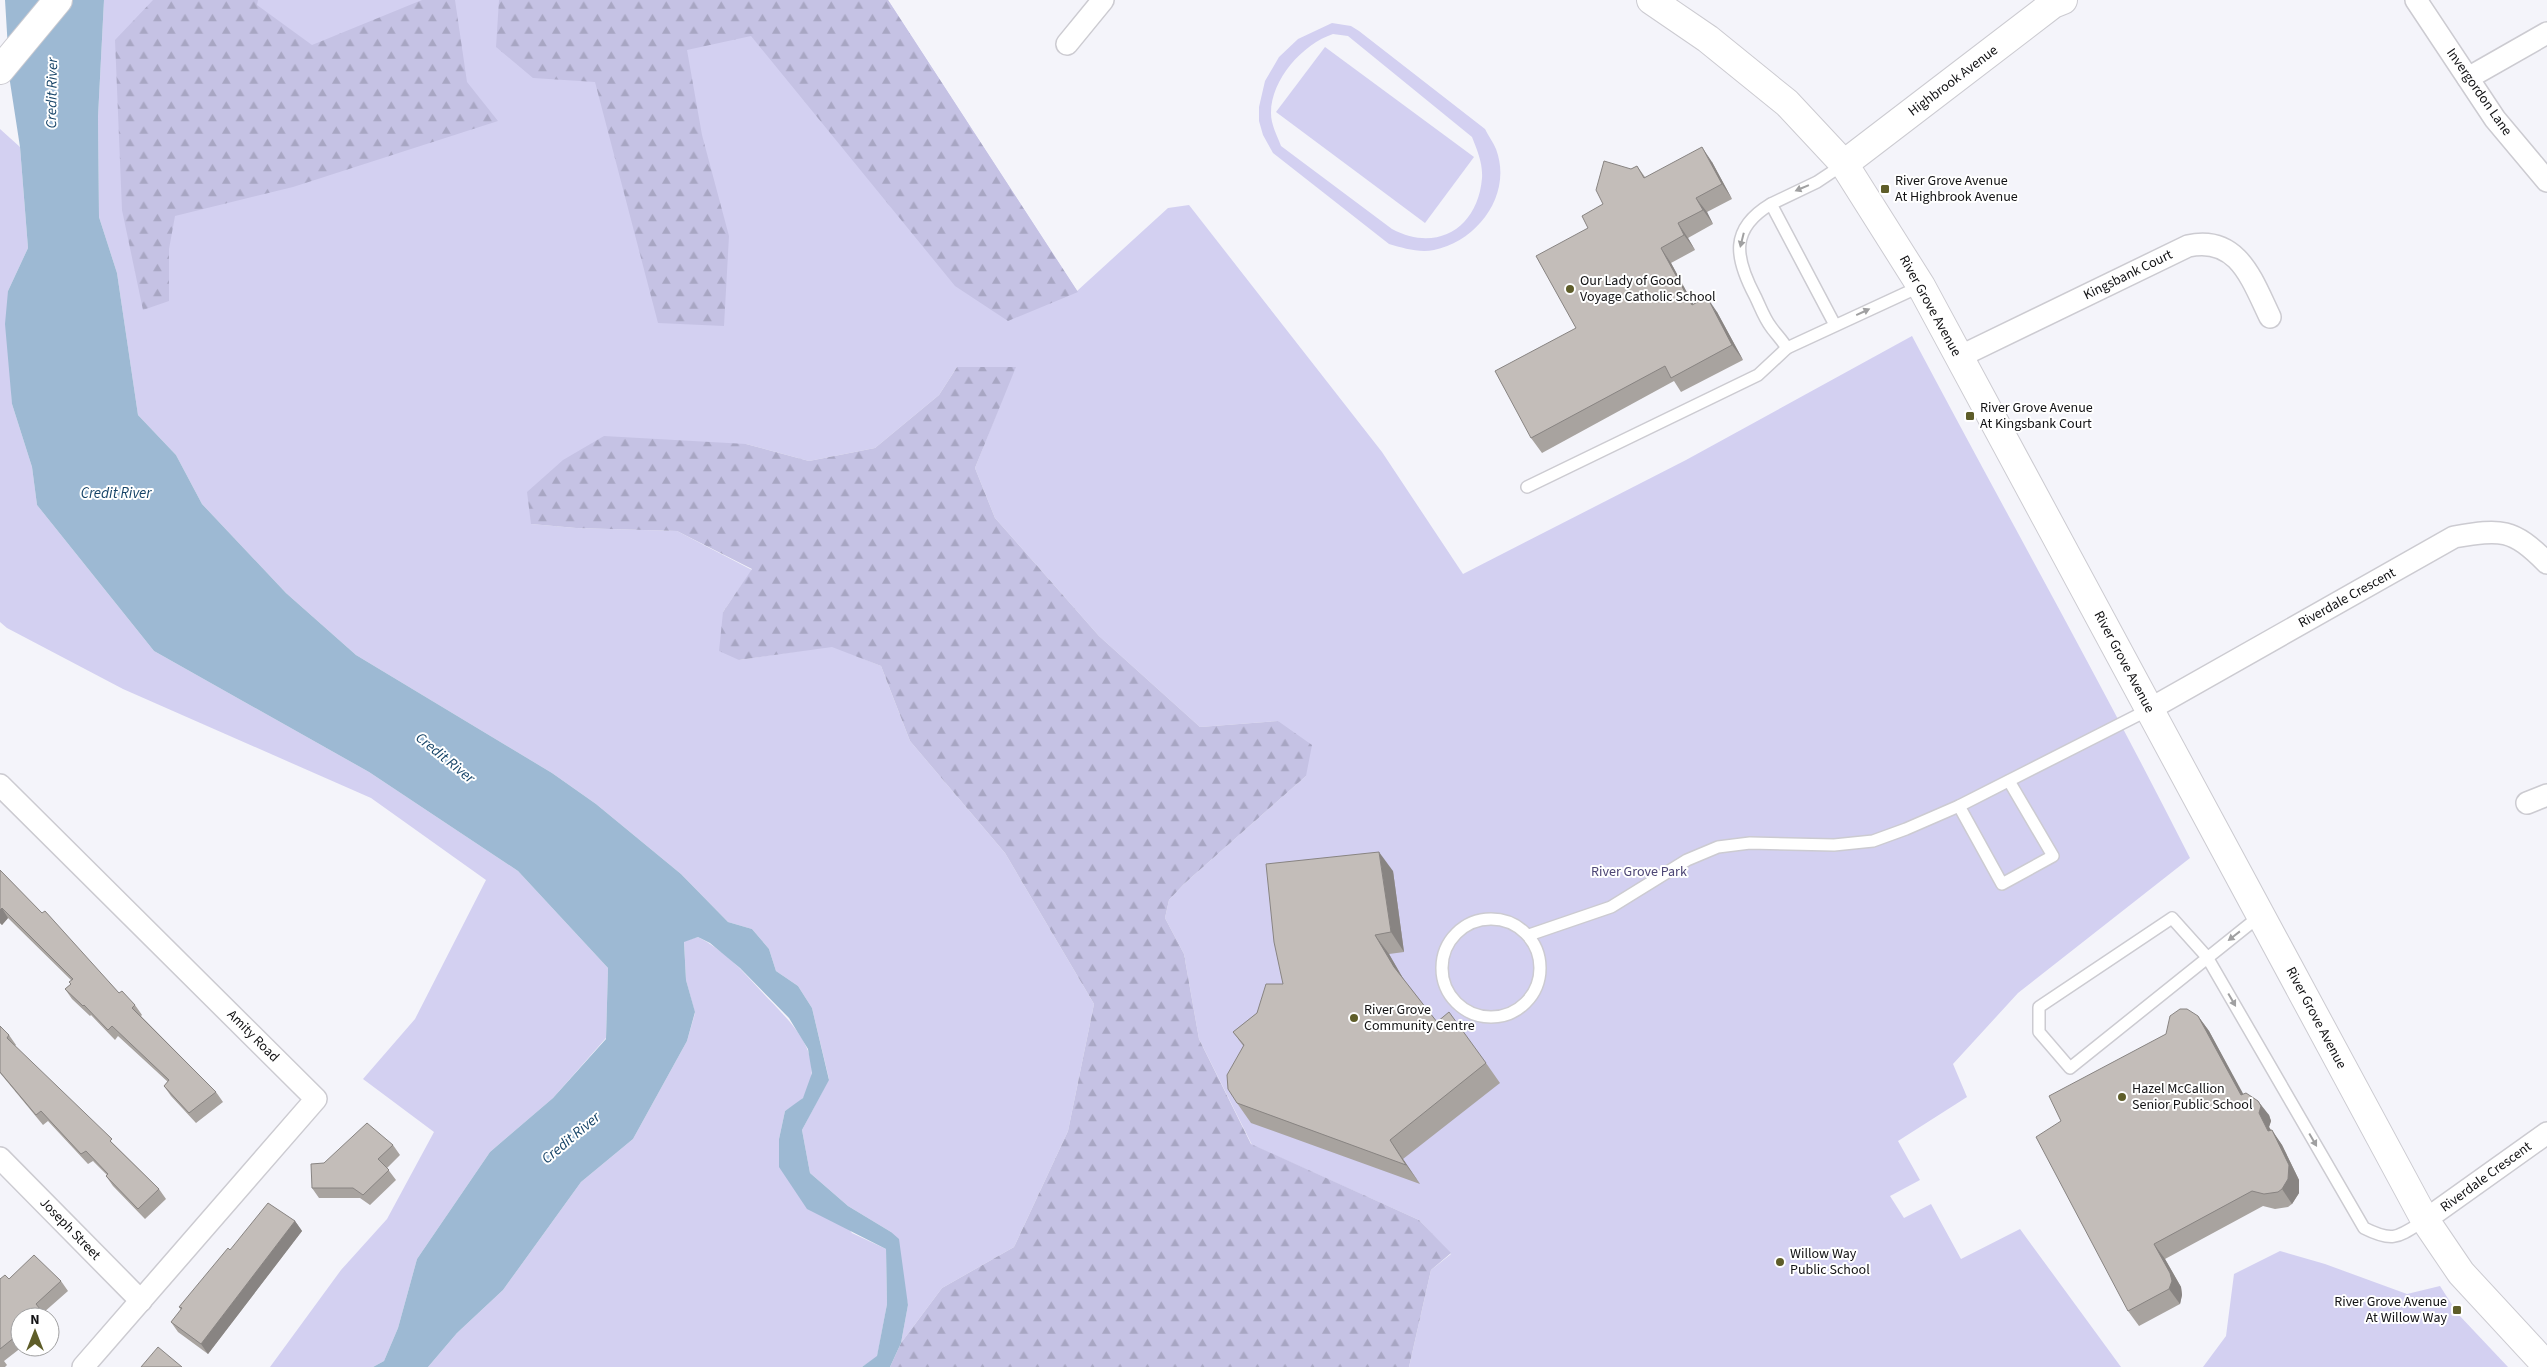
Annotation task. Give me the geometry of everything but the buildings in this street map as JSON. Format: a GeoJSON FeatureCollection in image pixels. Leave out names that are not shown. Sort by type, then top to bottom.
{"type":"FeatureCollection","features":[{"type":"Feature","properties":{"kind":"street"},"geometry":{"type":"LineString","coordinates":[[0,70],[58,0]]}},
{"type":"Feature","properties":{"kind":"street"},"geometry":{"type":"LineString","coordinates":[[1067,44],[1103,0]]}},
{"type":"Feature","properties":{"kind":"street","name":"River Grove Avenue"},"geometry":{"type":"LineString","coordinates":[[1652,0],[1708,39],[1787,103],[1844,164],[1921,286],[2425,1220],[2461,1273],[2547,1366]]}},
{"type":"Feature","properties":{"kind":"street","name":"Invergordon Lane"},"geometry":{"type":"LineString","coordinates":[[2416,0],[2495,119],[2547,181]]}},
{"type":"Feature","properties":{"kind":"street","name":"Highbrook Avenue"},"geometry":{"type":"LineString","coordinates":[[1844,164],[2055,1]]}},
{"type":"Feature","properties":{"kind":"street"},"geometry":{"type":"LineString","coordinates":[[2468,78],[2547,33]]}},
{"type":"Feature","properties":{"kind":"street","name":"Kingsbank Court"},"geometry":{"type":"LineString","coordinates":[[1959,357],[2188,246],[2200,244],[2212,244],[2228,250],[2252,278],[2270,317]]}},
{"type":"Feature","properties":{"kind":"street","name":"Riverdale Crescent"},"geometry":{"type":"LineString","coordinates":[[2150,709],[2454,537],[2488,531],[2510,535],[2525,541],[2547,563]]}},
{"type":"Feature","properties":{"kind":"street","name":"Amity Road"},"geometry":{"type":"LineString","coordinates":[[0,785],[316,1099],[140,1301]]}},
{"type":"Feature","properties":{"kind":"street"},"geometry":{"type":"LineString","coordinates":[[2527,803],[2547,795]]}},
{"type":"Feature","properties":{"kind":"street","name":"Riverdale Crescent"},"geometry":{"type":"LineString","coordinates":[[2425,1220],[2547,1133]]}},
{"type":"Feature","properties":{"kind":"street","name":"Joseph Street"},"geometry":{"type":"LineString","coordinates":[[0,1158],[140,1301]]}},
{"type":"Feature","properties":{"kind":"street"},"geometry":{"type":"LineString","coordinates":[[83,1367],[140,1301]]}},
{"type":"Feature","properties":{"kind":"lane"},"geometry":{"type":"LineString","coordinates":[[1787,348],[1770,326],[1747,280],[1738,257],[1741,238],[1757,212],[1817,182],[1844,164]]}},
{"type":"Feature","properties":{"kind":"lane"},"geometry":{"type":"LineString","coordinates":[[1771,204],[1835,325]]}},
{"type":"Feature","properties":{"kind":"lane"},"geometry":{"type":"LineString","coordinates":[[1527,488],[1758,375],[1787,348],[1921,286]]}},
{"type":"Feature","properties":{"kind":"lane"},"geometry":{"type":"LineString","coordinates":[[1529,935],[1611,907],[1687,860],[1718,847],[1750,843],[1834,845],[1873,841],[1959,806],[2150,709]]}},
{"type":"Feature","properties":{"kind":"lane"},"geometry":{"type":"LineString","coordinates":[[1959,806],[2002,884],[2053,856],[2009,781]]}},
{"type":"Feature","properties":{"kind":"lane"},"geometry":{"type":"LineString","coordinates":[[2261,915],[2208,957],[2070,1068],[2039,1032],[2039,1007],[2172,918],[2208,957],[2364,1228],[2382,1237],[2399,1236],[2425,1220]]}},
{"type":"Feature","properties":{"kind":"lane"},"geometry":{"type":"LineString","coordinates":[[1507,921],[1529,935],[1536,946],[1541,974],[1534,992],[1524,1006],[1493,1018],[1469,1013],[1450,998],[1441,976],[1442,956],[1448,943],[1469,923],[1507,921]]}},
{"type":"Feature","properties":{"kind":"green space","name":"River Grove Park"},"geometry":{"type":"Polygon","coordinates":[[[104,0],[888,0],[1077,291],[1168,208],[1189,205],[1382,452],[1463,574],[1686,460],[1912,336],[2087,661],[2190,858],[2018,993],[1953,1064],[1967,1097],[1898,1141],[1920,1180],[1890,1196],[1904,1218],[1931,1204],[1961,1259],[2020,1229],[2121,1367],[1409,1367],[1431,1270],[1451,1254],[1419,1220],[1252,1145],[1199,1039],[1184,954],[1165,918],[1169,900],[1185,883],[1306,776],[1278,721],[1200,727],[1099,636],[995,518],[975,468],[1015,367],[957,367],[939,395],[875,448],[809,461],[746,444],[531,524],[576,528],[677,531],[752,570],[723,612],[739,660],[832,646],[881,666],[910,741],[1005,853],[1094,1004],[1068,1131],[1014,1247],[942,1288],[901,1343],[908,1305],[891,1232],[848,1206],[810,1173],[802,1130],[829,1079],[812,1008],[798,986],[776,971],[769,949],[752,929],[728,922],[681,874],[596,804],[552,773],[356,655],[286,593],[202,504],[176,455],[138,415],[117,273],[99,217],[98,117],[104,0]]]}},
{"type":"Feature","properties":{"kind":"green space"},"geometry":{"type":"Polygon","coordinates":[[[153,0],[258,0],[257,5],[312,45],[422,0],[455,0],[467,82],[498,121],[293,187],[175,216],[169,249],[169,301],[143,310],[122,210],[115,40],[153,0]]]}},
{"type":"Feature","properties":{"kind":"green space"},"geometry":{"type":"Polygon","coordinates":[[[499,0],[888,0],[1078,292],[1008,321],[955,286],[751,36],[687,50],[702,135],[729,236],[724,326],[658,323],[595,82],[533,78],[496,47],[499,0]]]}},
{"type":"Feature","properties":{"kind":"green space"},"geometry":{"type":"Polygon","coordinates":[[[1332,23],[1351,26],[1485,129],[1496,149],[1500,166],[1500,182],[1488,213],[1465,237],[1450,245],[1428,251],[1389,244],[1273,153],[1263,135],[1259,121],[1259,107],[1265,81],[1279,57],[1298,39],[1332,23]],[[1333,34],[1322,39],[1300,54],[1283,76],[1272,100],[1271,113],[1273,126],[1281,146],[1392,229],[1409,236],[1424,238],[1439,237],[1452,231],[1464,222],[1473,210],[1479,196],[1482,167],[1472,137],[1348,36],[1333,34]]]}},
{"type":"Feature","properties":{"kind":"green space"},"geometry":{"type":"Polygon","coordinates":[[[1325,47],[1474,157],[1425,223],[1276,112],[1325,47]]]}},
{"type":"Feature","properties":{"kind":"green space"},"geometry":{"type":"Polygon","coordinates":[[[0,129],[20,147],[28,248],[8,291],[12,404],[32,467],[37,505],[154,651],[369,772],[518,871],[608,968],[606,1038],[553,1098],[490,1152],[417,1259],[398,1328],[384,1361],[373,1367],[270,1367],[341,1270],[387,1219],[434,1132],[363,1079],[415,1019],[486,880],[371,798],[123,689],[7,628],[0,622],[0,129]]]}},
{"type":"Feature","properties":{"kind":"green space"},"geometry":{"type":"Polygon","coordinates":[[[957,367],[1016,367],[975,468],[995,518],[1099,636],[1200,727],[1278,721],[1312,745],[1306,776],[1185,883],[1169,900],[1165,918],[1184,954],[1199,1039],[1251,1144],[1419,1220],[1451,1253],[1431,1270],[1409,1367],[890,1367],[901,1343],[942,1288],[1014,1247],[1068,1131],[1094,1004],[1005,853],[910,741],[881,666],[832,647],[739,660],[719,651],[723,612],[752,569],[677,531],[576,528],[531,524],[527,492],[563,460],[604,436],[746,444],[809,461],[875,448],[939,395],[957,367]]]}},
{"type":"Feature","properties":{"kind":"green space"},"geometry":{"type":"Polygon","coordinates":[[[698,937],[725,955],[748,976],[793,1026],[809,1052],[812,1066],[810,1081],[804,1097],[785,1111],[779,1139],[852,1233],[886,1249],[887,1304],[877,1357],[862,1367],[428,1367],[457,1333],[503,1290],[581,1182],[633,1139],[687,1041],[695,1013],[686,980],[684,941],[698,937]]]}},
{"type":"Feature","properties":{"kind":"green space"},"geometry":{"type":"Polygon","coordinates":[[[2280,1251],[2325,1264],[2407,1294],[2440,1286],[2458,1314],[2508,1367],[2203,1367],[2226,1336],[2234,1274],[2280,1251]]]}},
{"type":"Feature","properties":{"kind":"water","name":"Credit River"},"geometry":{"type":"Polygon","coordinates":[[[5,0],[104,0],[98,117],[99,217],[117,273],[138,415],[176,455],[202,504],[286,593],[356,655],[552,773],[596,804],[681,874],[728,922],[752,929],[769,949],[776,971],[798,986],[812,1008],[829,1080],[802,1130],[810,1173],[848,1206],[891,1232],[899,1239],[908,1305],[901,1343],[890,1367],[862,1367],[877,1356],[887,1304],[886,1249],[807,1209],[779,1167],[779,1139],[785,1111],[803,1098],[812,1073],[808,1049],[789,1018],[740,968],[710,943],[698,937],[684,942],[686,980],[695,1012],[687,1041],[633,1139],[581,1182],[503,1290],[457,1333],[428,1367],[373,1367],[384,1361],[398,1328],[417,1259],[490,1152],[553,1098],[606,1039],[608,968],[518,871],[369,772],[154,651],[37,505],[32,467],[12,404],[5,324],[8,291],[28,248],[20,147],[10,82],[5,0]]]}},
{"type":"Feature","properties":{"kind":"place","name":"River Grove Avenue At Highbrook Avenue"},"geometry":{"type":"Point","coordinates":[1885,189]}},
{"type":"Feature","properties":{"kind":"place","name":"Our Lady of Good Voyage Catholic School"},"geometry":{"type":"Point","coordinates":[1570,289]}},
{"type":"Feature","properties":{"kind":"place","name":"River Grove Avenue At Kingsbank Court"},"geometry":{"type":"Point","coordinates":[1970,416]}},
{"type":"Feature","properties":{"kind":"place","name":"River Grove Community Centre"},"geometry":{"type":"Point","coordinates":[1354,1018]}},
{"type":"Feature","properties":{"kind":"place","name":"Hazel McCallion Senior Public School"},"geometry":{"type":"Point","coordinates":[2122,1097]}},
{"type":"Feature","properties":{"kind":"place","name":"Willow Way Public School"},"geometry":{"type":"Point","coordinates":[1780,1262]}},
{"type":"Feature","properties":{"kind":"place","name":"River Grove Avenue At Willow Way"},"geometry":{"type":"Point","coordinates":[2457,1310]}}]}
